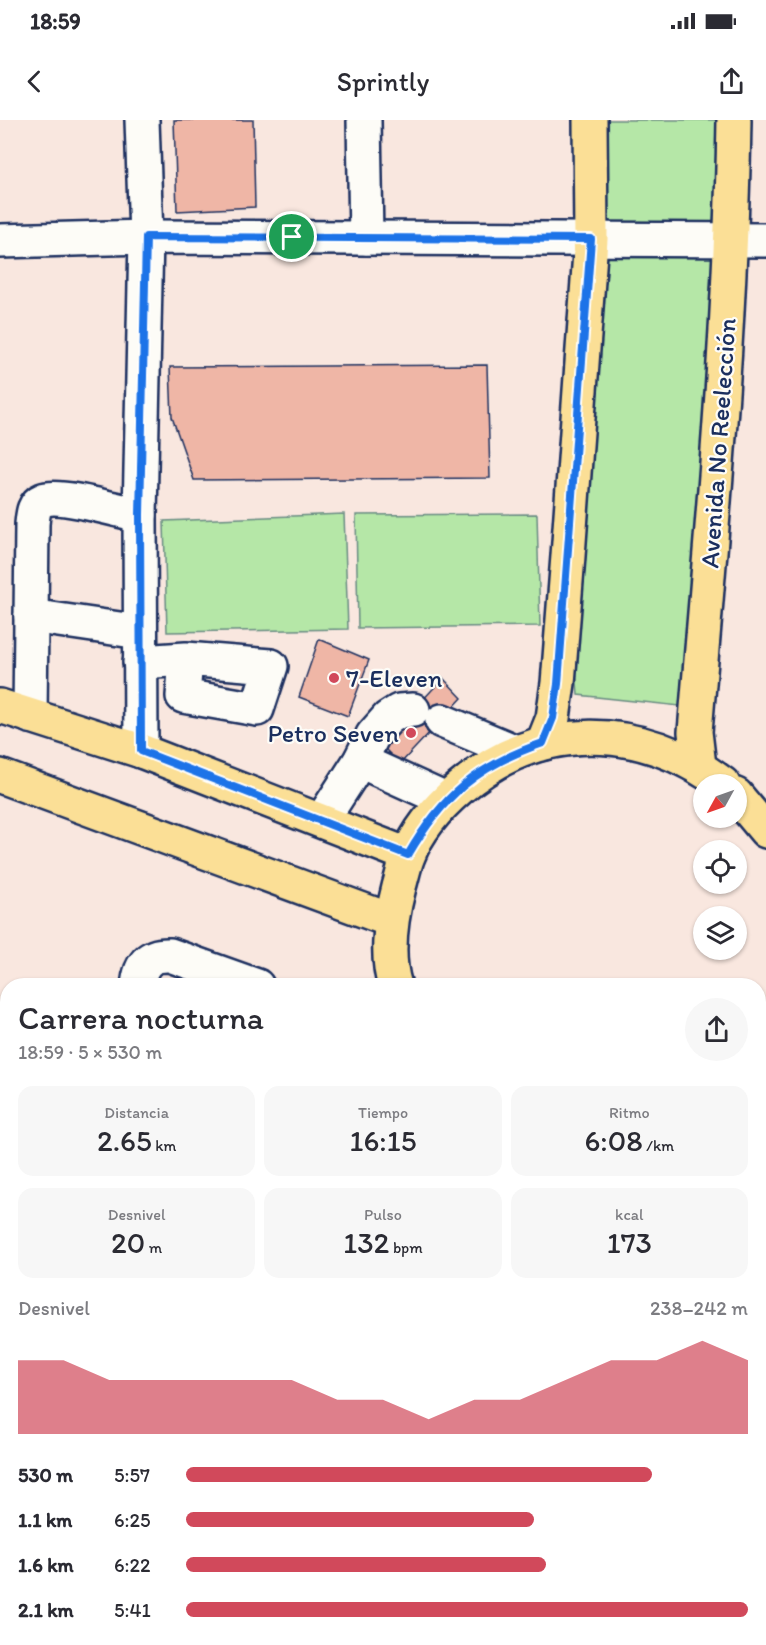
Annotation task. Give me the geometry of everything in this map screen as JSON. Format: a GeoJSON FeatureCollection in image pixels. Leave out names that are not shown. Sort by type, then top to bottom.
{"type":"FeatureCollection","features":[{"type":"Feature","properties":{"kind":"main road"},"geometry":{"type":"LineString","coordinates":[[530,748],[553,718],[558,684],[591,239],[590,120]]}},
{"type":"Feature","properties":{"kind":"main road","name":"Avenida No Reelección"},"geometry":{"type":"LineString","coordinates":[[711,774],[695,732],[732,239],[734,120]]}},
{"type":"Feature","properties":{"kind":"main road"},"geometry":{"type":"LineString","coordinates":[[0,705],[141,751],[408,855]]}},
{"type":"Feature","properties":{"kind":"main road"},"geometry":{"type":"LineString","coordinates":[[393,978],[390,920],[408,855],[425,826],[446,800],[478,772],[530,748],[583,737],[623,739],[662,749],[709,774]]}},
{"type":"Feature","properties":{"kind":"main road"},"geometry":{"type":"LineString","coordinates":[[0,776],[390,920]]}},
{"type":"Feature","properties":{"kind":"main road"},"geometry":{"type":"LineString","coordinates":[[747,808],[766,831]]}},
{"type":"Feature","properties":{"kind":"street"},"geometry":{"type":"LineString","coordinates":[[141,751],[140,515],[146,237],[142,120]]}},
{"type":"Feature","properties":{"kind":"street"},"geometry":{"type":"LineString","coordinates":[[364,120],[366,238]]}},
{"type":"Feature","properties":{"kind":"street"},"geometry":{"type":"LineString","coordinates":[[0,241],[146,237],[766,240]]}},
{"type":"Feature","properties":{"kind":"street"},"geometry":{"type":"LineString","coordinates":[[30,716],[34,509],[42,500],[59,498],[140,515]]}},
{"type":"Feature","properties":{"kind":"street"},"geometry":{"type":"LineString","coordinates":[[31,616],[186,659]]}},
{"type":"Feature","properties":{"kind":"street"},"geometry":{"type":"LineString","coordinates":[[322,820],[360,761],[373,735],[388,718],[399,711],[427,716],[530,748]]}},
{"type":"Feature","properties":{"kind":"street"},"geometry":{"type":"LineString","coordinates":[[360,761],[446,800]]}},
{"type":"Feature","properties":{"kind":"street"},"geometry":{"type":"LineString","coordinates":[[142,973],[157,954],[170,955],[235,978]]}},
{"type":"Feature","properties":{"kind":"green space"},"geometry":{"type":"Polygon","coordinates":[[[590,120],[734,120],[716,485],[680,706],[578,695],[568,556],[590,120]]]}},
{"type":"Feature","properties":{"kind":"green space"},"geometry":{"type":"Polygon","coordinates":[[[344,514],[348,629],[167,632],[164,521],[344,514]]]}},
{"type":"Feature","properties":{"kind":"green space"},"geometry":{"type":"Polygon","coordinates":[[[537,514],[540,626],[358,628],[356,515],[537,514]]]}},
{"type":"Feature","properties":{"kind":"building"},"geometry":{"type":"Polygon","coordinates":[[[174,120],[253,120],[255,207],[177,211],[174,120]]]}},
{"type":"Feature","properties":{"kind":"building"},"geometry":{"type":"Polygon","coordinates":[[[487,365],[490,478],[194,480],[172,417],[170,367],[487,365]]]}},
{"type":"Feature","properties":{"kind":"building","name":"7-Eleven"},"geometry":{"type":"Polygon","coordinates":[[[319,639],[369,660],[348,716],[299,697],[319,639]]]}},
{"type":"Feature","properties":{"kind":"building","name":"Petro Seven"},"geometry":{"type":"Polygon","coordinates":[[[443,678],[462,698],[400,764],[381,745],[443,678]]]}},
{"type":"Feature","properties":{"kind":"place","name":"7-Eleven"},"geometry":{"type":"Point","coordinates":[334,678]}},
{"type":"Feature","properties":{"kind":"place","name":"Petro Seven"},"geometry":{"type":"Point","coordinates":[411,733]}},
{"type":"Feature","properties":{"kind":"route"},"geometry":{"type":"LineString","coordinates":[[146,237],[292,237],[591,239],[558,684],[553,718],[543,743],[516,752],[478,772],[446,800],[425,826],[408,855],[141,751],[140,515],[146,237]]}}]}
